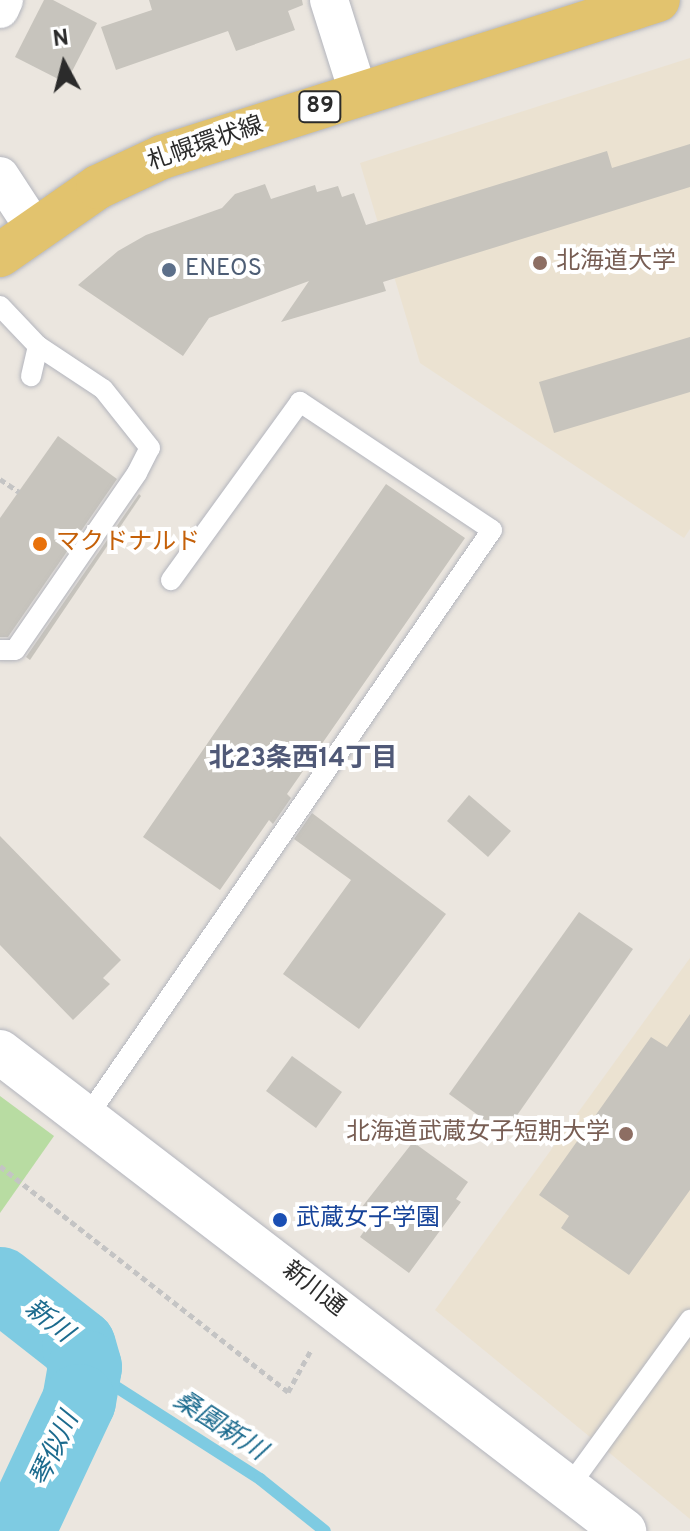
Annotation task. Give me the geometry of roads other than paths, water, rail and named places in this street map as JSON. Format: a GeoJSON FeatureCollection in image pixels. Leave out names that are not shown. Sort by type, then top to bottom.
{"type":"FeatureCollection","features":[{"type":"Feature","properties":{"kind":"main road","name":"札幌環状線"},"geometry":{"type":"LineString","coordinates":[[0,255],[34,228],[98,187],[162,157],[359,95],[613,7],[658,0]]}},
{"type":"Feature","properties":{"kind":"street"},"geometry":{"type":"LineString","coordinates":[[0,9],[4,0]]}},
{"type":"Feature","properties":{"kind":"street"},"geometry":{"type":"LineString","coordinates":[[329,0],[359,95]]}},
{"type":"Feature","properties":{"kind":"street"},"geometry":{"type":"LineString","coordinates":[[0,176],[34,228]]}},
{"type":"Feature","properties":{"kind":"street","name":"新川通"},"geometry":{"type":"LineString","coordinates":[[0,1052],[624,1531]]}},
{"type":"Feature","properties":{"kind":"lane"},"geometry":{"type":"LineString","coordinates":[[0,306],[38,346],[103,389],[150,448],[137,473],[15,650],[0,650]]}},
{"type":"Feature","properties":{"kind":"lane"},"geometry":{"type":"LineString","coordinates":[[31,376],[38,346]]}},
{"type":"Feature","properties":{"kind":"lane"},"geometry":{"type":"LineString","coordinates":[[87,1117],[492,530],[300,402],[171,580]]}},
{"type":"Feature","properties":{"kind":"lane"},"geometry":{"type":"LineString","coordinates":[[568,1488],[690,1320]]}},
{"type":"Feature","properties":{"kind":"waterway","name":"琴似川"},"geometry":{"type":"LineString","coordinates":[[0,1284],[79,1346],[85,1367],[79,1401],[18,1531]]}},
{"type":"Feature","properties":{"kind":"waterway","name":"桑園新川"},"geometry":{"type":"LineString","coordinates":[[85,1367],[260,1479],[325,1531]]}},
{"type":"Feature","properties":{"kind":"place","name":"北海道大学"},"geometry":{"type":"Point","coordinates":[540,263]}},
{"type":"Feature","properties":{"kind":"place","name":"ENEOS"},"geometry":{"type":"Point","coordinates":[169,270]}},
{"type":"Feature","properties":{"kind":"place","name":"マクドナルド"},"geometry":{"type":"Point","coordinates":[40,544]}},
{"type":"Feature","properties":{"kind":"place","name":"北海道武蔵女子短期大学"},"geometry":{"type":"Point","coordinates":[626,1134]}},
{"type":"Feature","properties":{"kind":"place","name":"武蔵女子学園"},"geometry":{"type":"Point","coordinates":[280,1220]}},
{"type":"Feature","properties":{"kind":"district","name":"北23条西14丁目"},"geometry":{"type":"Point","coordinates":[303,760]}},
{"type":"Feature","properties":{"kind":"water label","name":"新川"},"geometry":{"type":"Point","coordinates":[48,1322]}}]}
